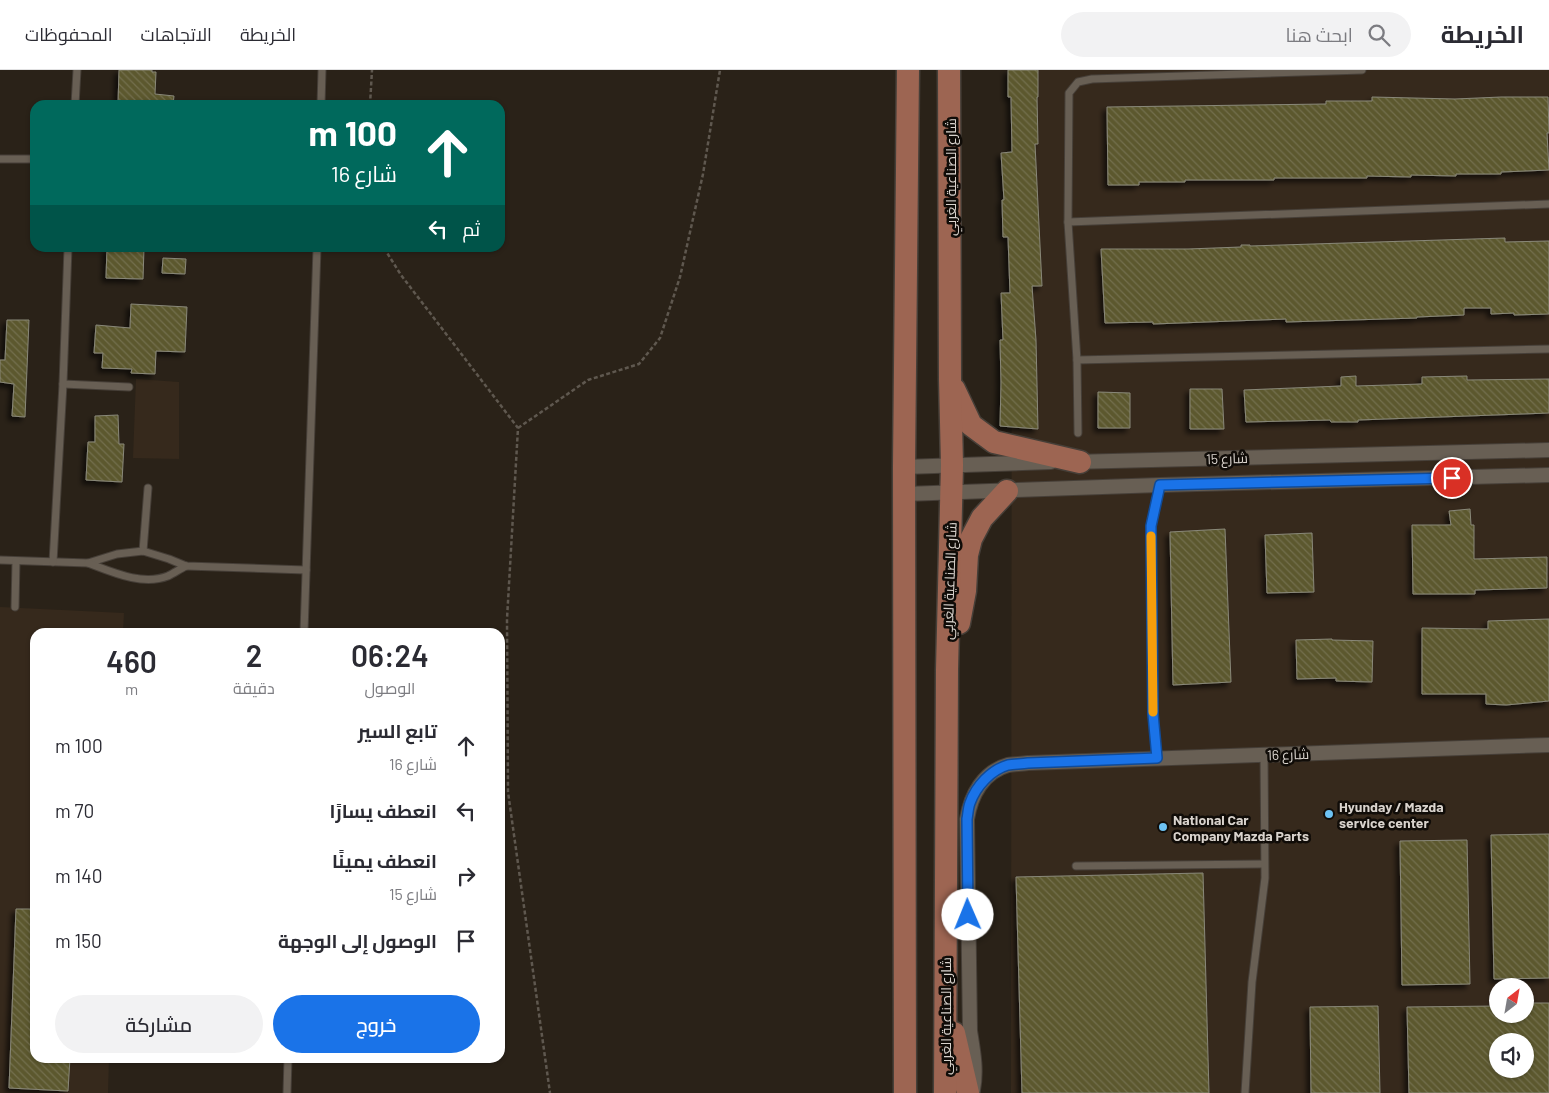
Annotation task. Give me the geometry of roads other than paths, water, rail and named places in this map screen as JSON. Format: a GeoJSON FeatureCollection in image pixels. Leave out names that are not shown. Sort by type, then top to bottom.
{"type":"FeatureCollection","features":[{"type":"Feature","properties":{"kind":"main road"},"geometry":{"type":"LineString","coordinates":[[905,1093],[904,467],[908,254],[908,70]]}},
{"type":"Feature","properties":{"kind":"main road","name":"شارع الصناعية الغربي"},"geometry":{"type":"LineString","coordinates":[[944,1093],[947,670],[952,492],[949,70]]}},
{"type":"Feature","properties":{"kind":"main road"},"geometry":{"type":"LineString","coordinates":[[950,379],[971,425],[994,442],[1080,462]]}},
{"type":"Feature","properties":{"kind":"main road"},"geometry":{"type":"LineString","coordinates":[[947,670],[965,591],[967,555],[971,539],[982,518],[1007,491]]}},
{"type":"Feature","properties":{"kind":"main road"},"geometry":{"type":"LineString","coordinates":[[945,1007],[956,1042],[968,1093]]}},
{"type":"Feature","properties":{"kind":"street","name":"شارع 15"},"geometry":{"type":"LineString","coordinates":[[904,467],[1549,450]]}},
{"type":"Feature","properties":{"kind":"street","name":"شارع 15"},"geometry":{"type":"LineString","coordinates":[[905,494],[1549,475]]}},
{"type":"Feature","properties":{"kind":"street","name":"شارع 16"},"geometry":{"type":"LineString","coordinates":[[1028,763],[1549,745]]}},
{"type":"Feature","properties":{"kind":"street","name":"شارع الصناعية الغربي"},"geometry":{"type":"LineString","coordinates":[[972,1093],[975,1081],[970,1031],[967,819],[969,804],[976,790],[995,771],[1008,766],[1028,763]]}},
{"type":"Feature","properties":{"kind":"lane"},"geometry":{"type":"LineString","coordinates":[[75,100],[76,70]]}},
{"type":"Feature","properties":{"kind":"lane"},"geometry":{"type":"LineString","coordinates":[[321,100],[322,70]]}},
{"type":"Feature","properties":{"kind":"lane"},"geometry":{"type":"LineString","coordinates":[[1078,433],[1077,360],[1068,222],[1069,93],[1078,82],[1092,78],[1362,70]]}},
{"type":"Feature","properties":{"kind":"lane"},"geometry":{"type":"LineString","coordinates":[[0,159],[30,159]]}},
{"type":"Feature","properties":{"kind":"lane"},"geometry":{"type":"LineString","coordinates":[[1068,222],[1549,204]]}},
{"type":"Feature","properties":{"kind":"lane"},"geometry":{"type":"LineString","coordinates":[[52,562],[63,384],[68,252]]}},
{"type":"Feature","properties":{"kind":"lane"},"geometry":{"type":"LineString","coordinates":[[304,628],[317,252]]}},
{"type":"Feature","properties":{"kind":"lane"},"geometry":{"type":"LineString","coordinates":[[1077,360],[1549,349]]}},
{"type":"Feature","properties":{"kind":"lane"},"geometry":{"type":"LineString","coordinates":[[63,384],[130,387]]}},
{"type":"Feature","properties":{"kind":"lane"},"geometry":{"type":"LineString","coordinates":[[1157,758],[1153,714],[1151,526],[1160,485]]}},
{"type":"Feature","properties":{"kind":"lane"},"geometry":{"type":"LineString","coordinates":[[143,551],[148,488]]}},
{"type":"Feature","properties":{"kind":"lane"},"geometry":{"type":"LineString","coordinates":[[0,560],[88,563],[117,554],[143,551],[169,558],[186,566],[306,570]]}},
{"type":"Feature","properties":{"kind":"lane"},"geometry":{"type":"LineString","coordinates":[[15,607],[16,560]]}},
{"type":"Feature","properties":{"kind":"lane"},"geometry":{"type":"LineString","coordinates":[[88,563],[114,573],[143,579],[168,576],[186,566]]}},
{"type":"Feature","properties":{"kind":"lane"},"geometry":{"type":"LineString","coordinates":[[1244,1093],[1252,982],[1265,878],[1264,754]]}},
{"type":"Feature","properties":{"kind":"lane"},"geometry":{"type":"LineString","coordinates":[[1076,866],[1264,864]]}},
{"type":"Feature","properties":{"kind":"lane"},"geometry":{"type":"LineString","coordinates":[[287,1093],[288,1063]]}},
{"type":"Feature","properties":{"kind":"place","name":"Hyunday / Mazda service center"},"geometry":{"type":"Point","coordinates":[1329,814]}},
{"type":"Feature","properties":{"kind":"place","name":"National Car Company Mazda Parts"},"geometry":{"type":"Point","coordinates":[1163,827]}}]}
